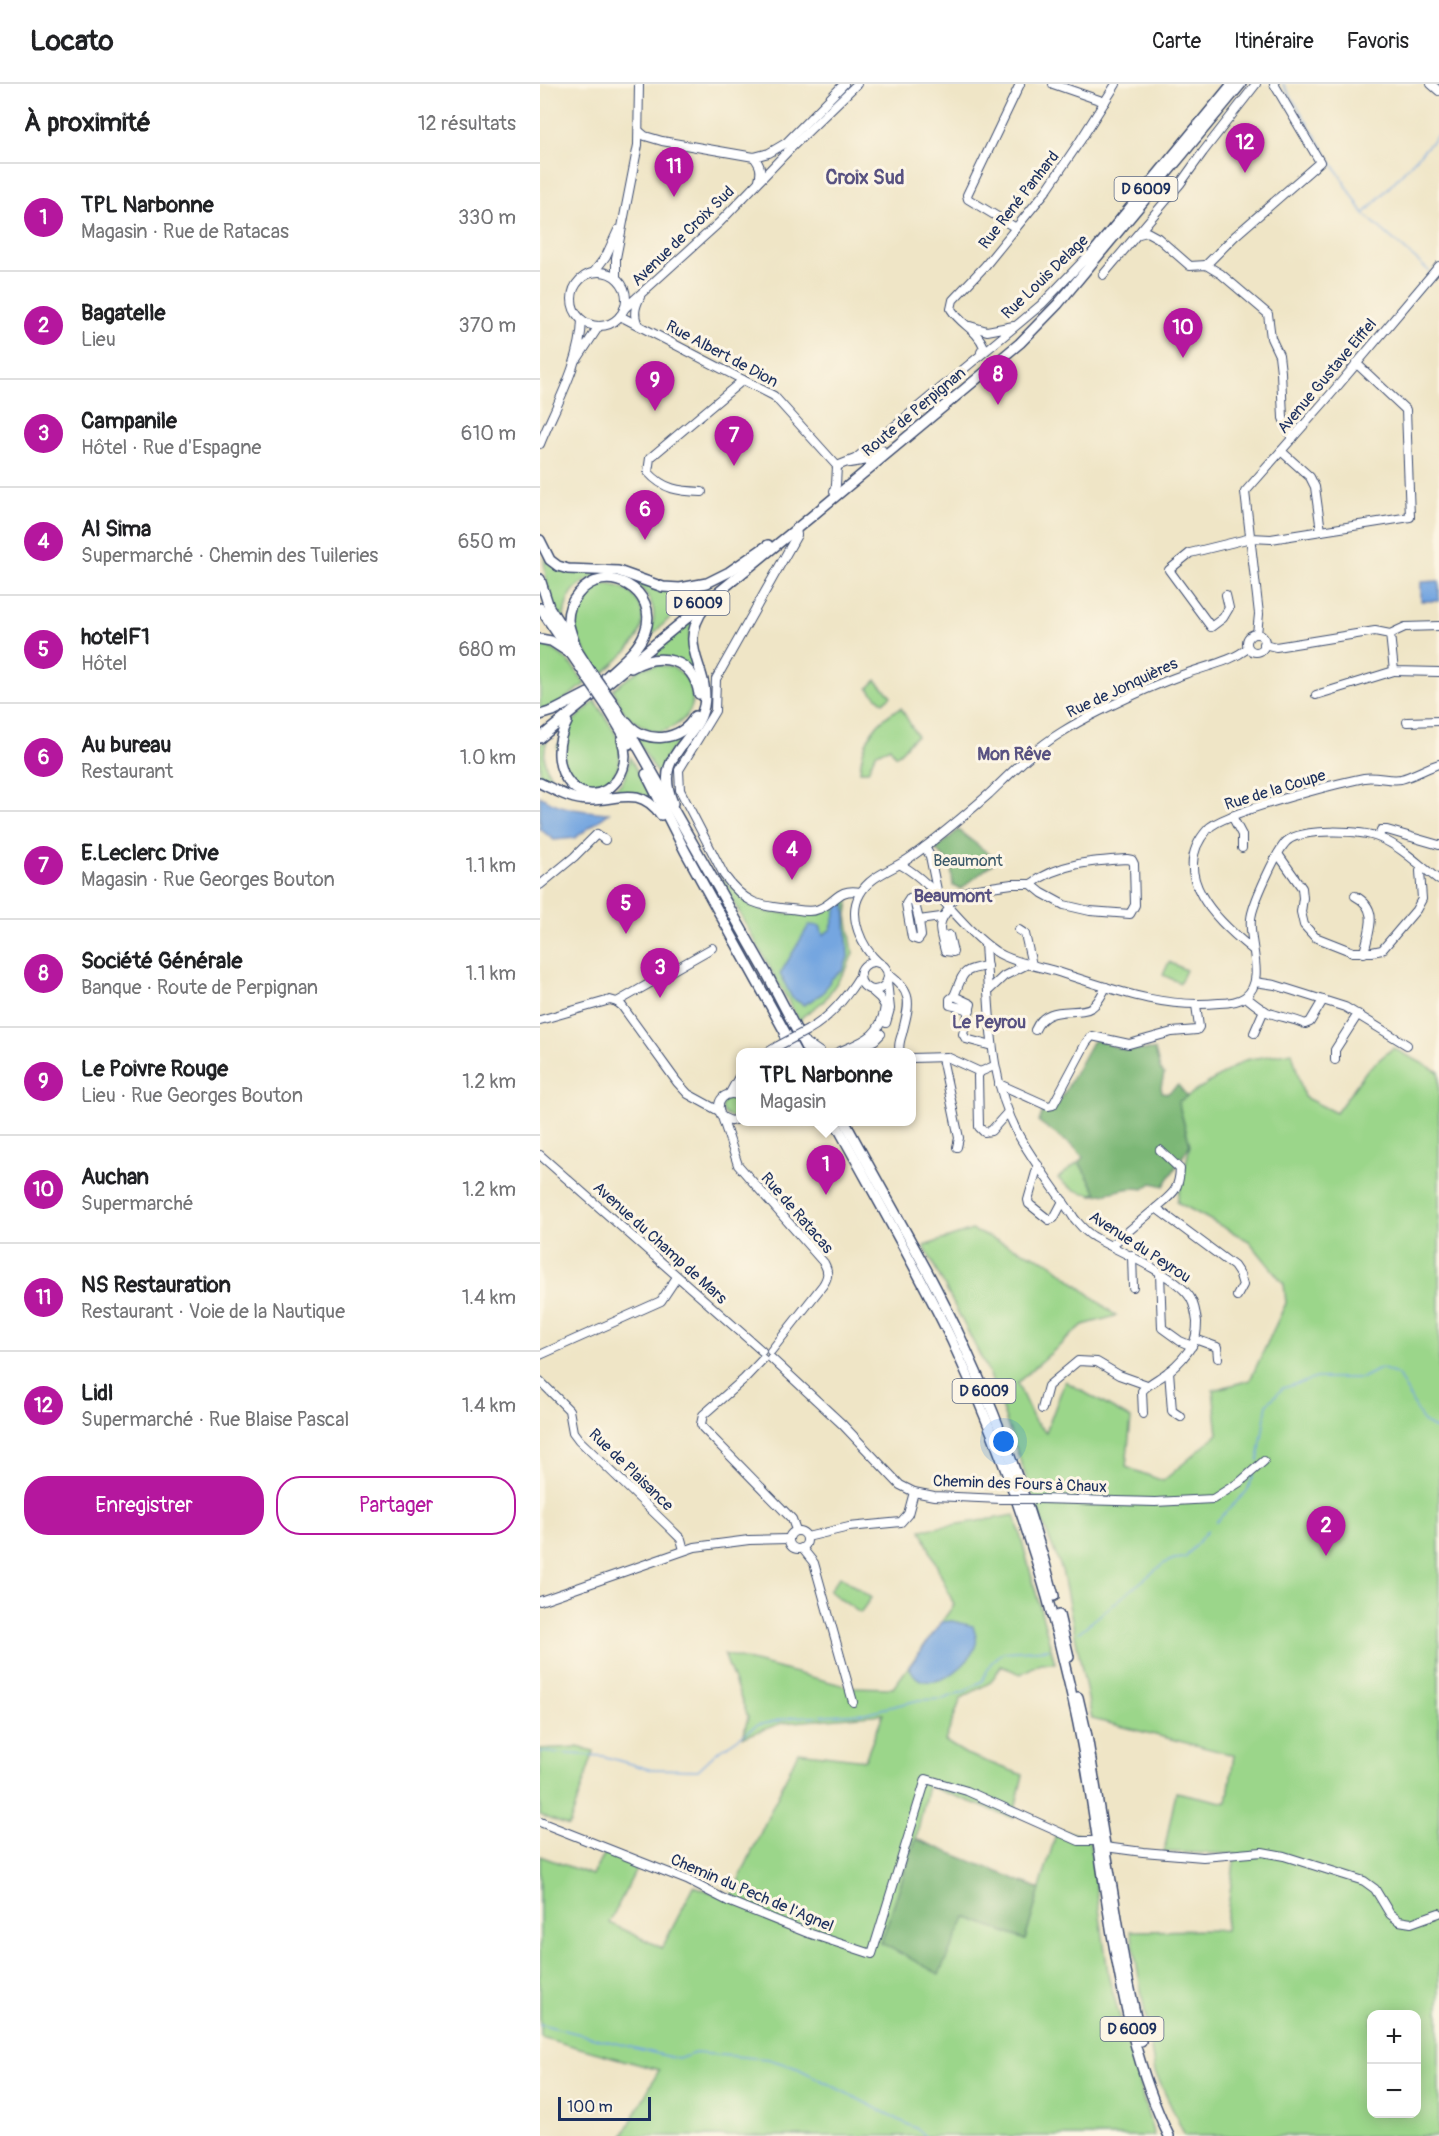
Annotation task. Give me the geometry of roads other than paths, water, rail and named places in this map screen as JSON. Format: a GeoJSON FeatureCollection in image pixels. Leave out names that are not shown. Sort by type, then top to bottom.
{"type":"FeatureCollection","features":[{"type":"Feature","properties":{"kind":"main road","name":"Route de Perpignan"},"geometry":{"type":"LineString","coordinates":[[605,682],[1013,342],[1060,294],[1232,84]]}},
{"type":"Feature","properties":{"kind":"main road","name":"Route de Perpignan"},"geometry":{"type":"LineString","coordinates":[[589,695],[796,529],[1020,343],[1058,304],[1241,84]]}},
{"type":"Feature","properties":{"kind":"main road"},"geometry":{"type":"LineString","coordinates":[[540,540],[550,560],[558,566],[568,569],[618,571],[663,587],[680,588],[707,583],[729,572],[775,540]]}},
{"type":"Feature","properties":{"kind":"main road"},"geometry":{"type":"LineString","coordinates":[[540,579],[549,607],[576,647]]}},
{"type":"Feature","properties":{"kind":"main road"},"geometry":{"type":"LineString","coordinates":[[587,671],[576,647],[568,618],[574,599],[581,590],[600,579],[615,579],[640,594],[648,606],[649,618],[645,633],[636,649],[605,682]]}},
{"type":"Feature","properties":{"kind":"main road","name":"D 6009"},"geometry":{"type":"LineString","coordinates":[[684,827],[672,800],[667,776],[672,759],[698,722],[703,706],[704,690],[693,643],[694,627],[704,608],[728,584]]}},
{"type":"Feature","properties":{"kind":"main road"},"geometry":{"type":"LineString","coordinates":[[540,608],[610,705],[684,827],[805,1048]]}},
{"type":"Feature","properties":{"kind":"main road"},"geometry":{"type":"LineString","coordinates":[[540,639],[551,641],[574,657]]}},
{"type":"Feature","properties":{"kind":"main road"},"geometry":{"type":"LineString","coordinates":[[605,682],[643,661],[658,658],[672,660],[683,667],[691,674],[698,686],[698,710],[692,722],[671,736],[660,738],[646,736],[632,728],[610,705]]}},
{"type":"Feature","properties":{"kind":"main road"},"geometry":{"type":"LineString","coordinates":[[589,695],[558,732],[551,747],[549,758],[551,768],[558,779],[570,790],[598,793],[608,788],[621,775],[625,749],[610,705]]}},
{"type":"Feature","properties":{"kind":"main road"},"geometry":{"type":"LineString","coordinates":[[540,732],[589,695]]}},
{"type":"Feature","properties":{"kind":"main road"},"geometry":{"type":"LineString","coordinates":[[540,738],[589,695]]}},
{"type":"Feature","properties":{"kind":"main road","name":"D 6009"},"geometry":{"type":"LineString","coordinates":[[540,715],[589,695]]}},
{"type":"Feature","properties":{"kind":"main road"},"geometry":{"type":"LineString","coordinates":[[618,726],[793,1048]]}},
{"type":"Feature","properties":{"kind":"main road"},"geometry":{"type":"LineString","coordinates":[[540,783],[573,798],[589,800],[631,795],[643,799],[655,806],[685,851]]}},
{"type":"Feature","properties":{"kind":"main road","name":"D 6009"},"geometry":{"type":"LineString","coordinates":[[837,1126],[940,1317],[999,1452],[1051,1608],[1070,1688],[1139,2032],[1153,2084],[1175,2136]]}},
{"type":"Feature","properties":{"kind":"main road","name":"D 6009"},"geometry":{"type":"LineString","coordinates":[[847,1126],[963,1342],[1019,1479],[1065,1638],[1087,1736],[1118,1966],[1130,2024],[1148,2083],[1169,2136]]}},
{"type":"Feature","properties":{"kind":"street"},"geometry":{"type":"LineString","coordinates":[[616,278],[616,258],[622,221],[638,145],[639,84]]}},
{"type":"Feature","properties":{"kind":"street"},"geometry":{"type":"LineString","coordinates":[[639,131],[645,136],[662,141],[754,157],[769,153],[786,143],[844,84]]}},
{"type":"Feature","properties":{"kind":"street","name":"Avenue de Croix Sud"},"geometry":{"type":"LineString","coordinates":[[622,313],[720,222],[857,84]]}},
{"type":"Feature","properties":{"kind":"street"},"geometry":{"type":"LineString","coordinates":[[1016,228],[968,199],[967,195],[1020,84]]}},
{"type":"Feature","properties":{"kind":"street"},"geometry":{"type":"LineString","coordinates":[[1053,84],[1105,102]]}},
{"type":"Feature","properties":{"kind":"street","name":"Rue René Panhard"},"geometry":{"type":"LineString","coordinates":[[979,356],[984,347],[980,338],[974,330],[957,318],[951,309],[953,300],[1046,191],[1116,84]]}},
{"type":"Feature","properties":{"kind":"street"},"geometry":{"type":"LineString","coordinates":[[1103,275],[1180,184],[1256,84]]}},
{"type":"Feature","properties":{"kind":"street"},"geometry":{"type":"LineString","coordinates":[[1206,265],[1235,236],[1320,162],[1274,84]]}},
{"type":"Feature","properties":{"kind":"street"},"geometry":{"type":"LineString","coordinates":[[1431,84],[1439,91]]}},
{"type":"Feature","properties":{"kind":"street"},"geometry":{"type":"LineString","coordinates":[[638,145],[644,142],[662,141]]}},
{"type":"Feature","properties":{"kind":"street"},"geometry":{"type":"LineString","coordinates":[[754,157],[761,172],[759,181]]}},
{"type":"Feature","properties":{"kind":"street"},"geometry":{"type":"LineString","coordinates":[[594,272],[606,256],[622,221]]}},
{"type":"Feature","properties":{"kind":"street"},"geometry":{"type":"LineString","coordinates":[[1138,234],[1147,232],[1158,238],[1190,266],[1206,265],[1221,274],[1268,314],[1271,338],[1279,355],[1283,418],[1292,439]]}},
{"type":"Feature","properties":{"kind":"street","name":"Rue Louis Delage"},"geometry":{"type":"LineString","coordinates":[[837,466],[855,459],[1042,304],[1103,240]]}},
{"type":"Feature","properties":{"kind":"street","name":"Avenue Gustave Eiffel"},"geometry":{"type":"LineString","coordinates":[[1251,538],[1245,492],[1438,267]]}},
{"type":"Feature","properties":{"kind":"street"},"geometry":{"type":"LineString","coordinates":[[594,272],[609,273],[616,278],[624,289],[626,300],[622,313],[611,323],[599,326],[582,320],[572,305],[572,294],[576,284],[583,276],[594,272]]}},
{"type":"Feature","properties":{"kind":"street"},"geometry":{"type":"LineString","coordinates":[[638,325],[635,312],[640,296]]}},
{"type":"Feature","properties":{"kind":"street","name":"Rue Albert de Dion"},"geometry":{"type":"LineString","coordinates":[[622,313],[638,325],[774,396],[837,466]]}},
{"type":"Feature","properties":{"kind":"street"},"geometry":{"type":"LineString","coordinates":[[540,444],[573,366],[582,333],[582,320]]}},
{"type":"Feature","properties":{"kind":"street"},"geometry":{"type":"LineString","coordinates":[[966,325],[987,331],[1016,325]]}},
{"type":"Feature","properties":{"kind":"street"},"geometry":{"type":"LineString","coordinates":[[573,366],[599,326]]}},
{"type":"Feature","properties":{"kind":"street"},"geometry":{"type":"LineString","coordinates":[[1226,595],[1229,608],[1223,618],[1211,627],[1169,570],[1190,553],[1251,538],[1271,539],[1410,517],[1406,410],[1356,363]]}},
{"type":"Feature","properties":{"kind":"street"},"geometry":{"type":"LineString","coordinates":[[702,492],[678,491],[657,482],[648,472],[650,458],[743,380]]}},
{"type":"Feature","properties":{"kind":"street"},"geometry":{"type":"LineString","coordinates":[[540,436],[549,423]]}},
{"type":"Feature","properties":{"kind":"street"},"geometry":{"type":"LineString","coordinates":[[834,491],[837,466],[868,460],[882,450]]}},
{"type":"Feature","properties":{"kind":"street"},"geometry":{"type":"LineString","coordinates":[[1281,451],[1311,477],[1315,487],[1321,531]]}},
{"type":"Feature","properties":{"kind":"street"},"geometry":{"type":"LineString","coordinates":[[796,529],[797,535],[716,679],[715,711],[679,770],[680,790],[724,875],[733,887],[754,903],[767,908],[810,911],[820,909],[837,895],[851,891],[860,892],[856,904],[856,924],[871,956],[885,968],[890,1009],[884,1030],[875,1040],[861,1048]]}},
{"type":"Feature","properties":{"kind":"street"},"geometry":{"type":"LineString","coordinates":[[1251,538],[1259,614],[1257,634]]}},
{"type":"Feature","properties":{"kind":"street"},"geometry":{"type":"LineString","coordinates":[[1264,644],[1276,647],[1375,631],[1390,634],[1405,627],[1439,626]]}},
{"type":"Feature","properties":{"kind":"street"},"geometry":{"type":"LineString","coordinates":[[1257,634],[1263,637],[1264,644],[1264,648],[1257,652],[1248,648],[1247,642],[1248,638],[1257,634]]}},
{"type":"Feature","properties":{"kind":"street"},"geometry":{"type":"LineString","coordinates":[[1390,634],[1394,671]]}},
{"type":"Feature","properties":{"kind":"street","name":"Rue de Jonquières"},"geometry":{"type":"LineString","coordinates":[[860,892],[873,879],[901,865],[926,847],[990,793],[1023,761],[1060,733],[1100,711],[1184,674],[1240,654],[1248,648]]}},
{"type":"Feature","properties":{"kind":"street"},"geometry":{"type":"LineString","coordinates":[[1316,695],[1394,671],[1439,672]]}},
{"type":"Feature","properties":{"kind":"street"},"geometry":{"type":"LineString","coordinates":[[1407,722],[1439,721]]}},
{"type":"Feature","properties":{"kind":"street","name":"Rue de la Coupe"},"geometry":{"type":"LineString","coordinates":[[1252,949],[1226,929],[1206,905],[1196,882],[1193,860],[1198,845],[1208,829],[1216,822],[1232,816],[1366,778],[1401,779],[1439,764]]}},
{"type":"Feature","properties":{"kind":"street"},"geometry":{"type":"LineString","coordinates":[[1232,816],[1242,835],[1242,848]]}},
{"type":"Feature","properties":{"kind":"street"},"geometry":{"type":"LineString","coordinates":[[1378,837],[1381,830],[1387,830],[1439,845]]}},
{"type":"Feature","properties":{"kind":"street"},"geometry":{"type":"LineString","coordinates":[[901,865],[908,868],[996,953],[1163,1002],[1196,1005],[1231,1002],[1246,996],[1255,982],[1257,973],[1252,949],[1251,918],[1254,905],[1278,854],[1288,840],[1297,836],[1340,831],[1360,832],[1390,843],[1439,880]]}},
{"type":"Feature","properties":{"kind":"street"},"geometry":{"type":"LineString","coordinates":[[540,885],[574,857],[597,834],[605,840]]}},
{"type":"Feature","properties":{"kind":"street"},"geometry":{"type":"LineString","coordinates":[[926,847],[938,896]]}},
{"type":"Feature","properties":{"kind":"street"},"geometry":{"type":"LineString","coordinates":[[1278,854],[1302,888],[1304,925],[1315,937],[1353,952],[1364,953],[1382,950],[1420,905],[1422,867]]}},
{"type":"Feature","properties":{"kind":"street"},"geometry":{"type":"LineString","coordinates":[[942,937],[939,923],[941,917],[958,895],[970,890],[1030,884],[1062,867],[1086,861],[1132,860],[1134,864],[1134,905],[1130,914],[1090,911],[1064,904],[1030,884]]}},
{"type":"Feature","properties":{"kind":"street"},"geometry":{"type":"LineString","coordinates":[[1355,896],[1365,901],[1370,909],[1371,917],[1364,953]]}},
{"type":"Feature","properties":{"kind":"street"},"geometry":{"type":"LineString","coordinates":[[910,898],[914,900],[919,920],[921,936],[918,940],[912,938],[906,904],[910,898]]}},
{"type":"Feature","properties":{"kind":"street"},"geometry":{"type":"LineString","coordinates":[[919,920],[941,917]]}},
{"type":"Feature","properties":{"kind":"street"},"geometry":{"type":"LineString","coordinates":[[1019,930],[1025,934],[1030,964]]}},
{"type":"Feature","properties":{"kind":"street"},"geometry":{"type":"LineString","coordinates":[[848,1048],[874,1035],[880,1027],[885,1006],[880,998],[862,982],[865,958],[863,942]]}},
{"type":"Feature","properties":{"kind":"street","name":"Avenue du Peyrou"},"geometry":{"type":"LineString","coordinates":[[986,944],[994,1066],[1008,1112],[1019,1136],[1083,1229],[1094,1237],[1132,1255],[1184,1290],[1191,1298],[1196,1311],[1197,1325],[1194,1342]]}},
{"type":"Feature","properties":{"kind":"street"},"geometry":{"type":"LineString","coordinates":[[617,1002],[712,948]]}},
{"type":"Feature","properties":{"kind":"street"},"geometry":{"type":"LineString","coordinates":[[809,1032],[830,1015],[851,991],[868,964],[879,963]]}},
{"type":"Feature","properties":{"kind":"street"},"geometry":{"type":"LineString","coordinates":[[988,991],[1004,976],[1030,964]]}},
{"type":"Feature","properties":{"kind":"street"},"geometry":{"type":"LineString","coordinates":[[987,966],[969,969],[965,972],[954,996],[971,1004],[963,1034],[966,1039],[992,1046]]}},
{"type":"Feature","properties":{"kind":"street"},"geometry":{"type":"LineString","coordinates":[[781,1048],[826,1023],[851,996],[869,989],[879,989],[888,978]]}},
{"type":"Feature","properties":{"kind":"street"},"geometry":{"type":"LineString","coordinates":[[888,978],[902,984],[908,994],[907,1013],[898,1048]]}},
{"type":"Feature","properties":{"kind":"street"},"geometry":{"type":"LineString","coordinates":[[1255,982],[1275,985],[1358,1014],[1407,1045]]}},
{"type":"Feature","properties":{"kind":"street"},"geometry":{"type":"LineString","coordinates":[[1035,1030],[1038,1023],[1047,1017],[1067,1010],[1092,1007],[1106,987]]}},
{"type":"Feature","properties":{"kind":"street"},"geometry":{"type":"LineString","coordinates":[[1246,996],[1264,1011],[1280,1017],[1289,1017],[1305,1024],[1310,1022],[1323,1000]]}},
{"type":"Feature","properties":{"kind":"street"},"geometry":{"type":"LineString","coordinates":[[540,1020],[610,1000],[617,1002],[676,1082],[688,1094],[731,1121],[736,1120]]}},
{"type":"Feature","properties":{"kind":"street"},"geometry":{"type":"LineString","coordinates":[[999,1084],[1048,1106],[1053,1105],[1092,1036],[1129,1044],[1172,1032],[1197,1030],[1199,1026],[1196,1005]]}},
{"type":"Feature","properties":{"kind":"street"},"geometry":{"type":"LineString","coordinates":[[1254,1033],[1264,1011]]}},
{"type":"Feature","properties":{"kind":"street"},"geometry":{"type":"LineString","coordinates":[[1335,1060],[1335,1050],[1358,1014]]}},
{"type":"Feature","properties":{"kind":"street"},"geometry":{"type":"LineString","coordinates":[[777,1019],[788,1048]]}},
{"type":"Feature","properties":{"kind":"street"},"geometry":{"type":"LineString","coordinates":[[795,1028],[806,1044],[812,1048]]}},
{"type":"Feature","properties":{"kind":"street"},"geometry":{"type":"LineString","coordinates":[[916,1058],[947,1057],[980,1072]]}},
{"type":"Feature","properties":{"kind":"street"},"geometry":{"type":"LineString","coordinates":[[942,1058],[959,1138],[957,1147]]}},
{"type":"Feature","properties":{"kind":"street"},"geometry":{"type":"LineString","coordinates":[[994,1066],[980,1072],[978,1076],[979,1127],[984,1132],[991,1131],[1008,1112]]}},
{"type":"Feature","properties":{"kind":"street"},"geometry":{"type":"LineString","coordinates":[[697,1099],[720,1100],[730,1094],[736,1084]]}},
{"type":"Feature","properties":{"kind":"street"},"geometry":{"type":"LineString","coordinates":[[730,1094],[736,1095]]}},
{"type":"Feature","properties":{"kind":"street"},"geometry":{"type":"LineString","coordinates":[[720,1100],[720,1114]]}},
{"type":"Feature","properties":{"kind":"street","name":"Rue de Ratacas"},"geometry":{"type":"LineString","coordinates":[[720,1114],[738,1165],[828,1270],[824,1285],[767,1355],[703,1415],[701,1424],[792,1519],[796,1530]]}},
{"type":"Feature","properties":{"kind":"street"},"geometry":{"type":"LineString","coordinates":[[733,1150],[732,1134],[736,1125]]}},
{"type":"Feature","properties":{"kind":"street"},"geometry":{"type":"LineString","coordinates":[[833,1126],[842,1136]]}},
{"type":"Feature","properties":{"kind":"street"},"geometry":{"type":"LineString","coordinates":[[1112,1245],[1176,1190],[1180,1169],[1160,1150]]}},
{"type":"Feature","properties":{"kind":"street","name":"Avenue du Champ de Mars"},"geometry":{"type":"LineString","coordinates":[[540,1155],[767,1355],[842,1424],[890,1476],[900,1485],[914,1492]]}},
{"type":"Feature","properties":{"kind":"street"},"geometry":{"type":"LineString","coordinates":[[1038,1165],[1028,1200],[1029,1204],[1049,1220],[1054,1218],[1063,1201]]}},
{"type":"Feature","properties":{"kind":"street"},"geometry":{"type":"LineString","coordinates":[[1156,1208],[1233,1266],[1240,1275],[1243,1286],[1237,1296]]}},
{"type":"Feature","properties":{"kind":"street"},"geometry":{"type":"LineString","coordinates":[[1132,1255],[1133,1287]]}},
{"type":"Feature","properties":{"kind":"street"},"geometry":{"type":"LineString","coordinates":[[1160,1273],[1162,1328],[1179,1341],[1217,1347],[1218,1358]]}},
{"type":"Feature","properties":{"kind":"street"},"geometry":{"type":"LineString","coordinates":[[540,1355],[544,1351],[661,1301],[677,1277]]}},
{"type":"Feature","properties":{"kind":"street"},"geometry":{"type":"LineString","coordinates":[[1143,1414],[1141,1397],[1147,1385],[1169,1371],[1194,1342]]}},
{"type":"Feature","properties":{"kind":"street"},"geometry":{"type":"LineString","coordinates":[[1042,1409],[1048,1386],[1078,1361],[1097,1362],[1124,1378],[1147,1385]]}},
{"type":"Feature","properties":{"kind":"street"},"geometry":{"type":"LineString","coordinates":[[1169,1371],[1172,1411],[1181,1417]]}},
{"type":"Feature","properties":{"kind":"street","name":"Rue de Plaisance"},"geometry":{"type":"LineString","coordinates":[[540,1382],[569,1410],[573,1432],[579,1440],[681,1539],[684,1550]]}},
{"type":"Feature","properties":{"kind":"street","name":"Chemin des Fours à Chaux"},"geometry":{"type":"LineString","coordinates":[[807,1537],[849,1527],[901,1522],[908,1514],[914,1492],[934,1496],[1001,1499],[1147,1502],[1214,1499],[1264,1461]]}},
{"type":"Feature","properties":{"kind":"street"},"geometry":{"type":"LineString","coordinates":[[796,1530],[805,1533],[807,1544],[802,1548],[794,1548],[788,1539],[796,1530]]}},
{"type":"Feature","properties":{"kind":"street"},"geometry":{"type":"LineString","coordinates":[[540,1601],[684,1550],[713,1543],[788,1539]]}},
{"type":"Feature","properties":{"kind":"street"},"geometry":{"type":"LineString","coordinates":[[802,1548],[814,1563],[853,1702]]}},
{"type":"Feature","properties":{"kind":"street","name":"Chemin du Pech de l'Agnel"},"geometry":{"type":"LineString","coordinates":[[540,1822],[687,1880],[728,1901],[808,1933],[872,1954],[926,1779],[967,1791],[1079,1841],[1203,1857],[1262,1852],[1284,1856],[1364,1881],[1375,1889],[1390,1914],[1399,1921],[1411,1923],[1439,1913]]}},
{"type":"Feature","properties":{"kind":"water"},"geometry":{"type":"Polygon","coordinates":[[[1439,581],[1439,601],[1421,601],[1421,582],[1439,581]]]}},
{"type":"Feature","properties":{"kind":"water"},"geometry":{"type":"Polygon","coordinates":[[[540,796],[564,807],[609,813],[575,838],[554,840],[540,829],[540,796]]]}},
{"type":"Feature","properties":{"kind":"water"},"geometry":{"type":"Polygon","coordinates":[[[845,903],[848,957],[843,970],[831,979],[823,993],[804,1005],[792,998],[780,974],[809,925],[820,926],[823,935],[831,929],[838,904],[845,903]]]}},
{"type":"Feature","properties":{"kind":"water"},"geometry":{"type":"Polygon","coordinates":[[[952,1621],[973,1626],[977,1640],[973,1652],[962,1666],[946,1677],[929,1681],[919,1679],[909,1667],[942,1622],[952,1621]]]}},
{"type":"Feature","properties":{"kind":"waterway"},"geometry":{"type":"LineString","coordinates":[[1283,84],[1364,214],[1429,271]]}},
{"type":"Feature","properties":{"kind":"waterway"},"geometry":{"type":"LineString","coordinates":[[1364,214],[1439,134]]}},
{"type":"Feature","properties":{"kind":"waterway"},"geometry":{"type":"LineString","coordinates":[[1258,1461],[1267,1404],[1283,1388],[1317,1378],[1362,1378],[1381,1368],[1398,1375],[1423,1422],[1439,1431]]}},
{"type":"Feature","properties":{"kind":"waterway"},"geometry":{"type":"LineString","coordinates":[[1216,1522],[1247,1491],[1254,1474]]}},
{"type":"Feature","properties":{"kind":"waterway"},"geometry":{"type":"LineString","coordinates":[[1079,1632],[1163,1564],[1174,1559],[1185,1558],[1208,1530]]}},
{"type":"Feature","properties":{"kind":"waterway"},"geometry":{"type":"LineString","coordinates":[[540,1752],[603,1756],[648,1769],[698,1770],[715,1754],[757,1725],[794,1717],[865,1713],[919,1700],[943,1699],[965,1691],[982,1681],[991,1663],[1003,1652],[1049,1649]]}},
{"type":"Feature","properties":{"kind":"waterway"},"geometry":{"type":"LineString","coordinates":[[540,2024],[678,2059],[695,2053],[768,2059],[797,2068],[917,2129],[925,2136]]}},
{"type":"Feature","properties":{"kind":"place","name":"Lidl"},"geometry":{"type":"Point","coordinates":[1245,173]}},
{"type":"Feature","properties":{"kind":"place","name":"NS Restauration"},"geometry":{"type":"Point","coordinates":[674,197]}},
{"type":"Feature","properties":{"kind":"place","name":"Auchan"},"geometry":{"type":"Point","coordinates":[1183,358]}},
{"type":"Feature","properties":{"kind":"place","name":"Société Générale"},"geometry":{"type":"Point","coordinates":[998,405]}},
{"type":"Feature","properties":{"kind":"place","name":"Le Poivre Rouge"},"geometry":{"type":"Point","coordinates":[655,411]}},
{"type":"Feature","properties":{"kind":"place","name":"E.Leclerc Drive"},"geometry":{"type":"Point","coordinates":[734,466]}},
{"type":"Feature","properties":{"kind":"place","name":"Au bureau"},"geometry":{"type":"Point","coordinates":[645,540]}},
{"type":"Feature","properties":{"kind":"place","name":"Al Sima"},"geometry":{"type":"Point","coordinates":[792,880]}},
{"type":"Feature","properties":{"kind":"place","name":"hotelF1"},"geometry":{"type":"Point","coordinates":[626,934]}},
{"type":"Feature","properties":{"kind":"place","name":"Campanile"},"geometry":{"type":"Point","coordinates":[660,998]}},
{"type":"Feature","properties":{"kind":"place","name":"TPL Narbonne"},"geometry":{"type":"Point","coordinates":[826,1195]}},
{"type":"Feature","properties":{"kind":"place","name":"Bagatelle"},"geometry":{"type":"Point","coordinates":[1326,1556]}},
{"type":"Feature","properties":{"kind":"district","name":"Croix Sud"},"geometry":{"type":"Point","coordinates":[865,177]}},
{"type":"Feature","properties":{"kind":"district","name":"Mon Rêve"},"geometry":{"type":"Point","coordinates":[1014,754]}},
{"type":"Feature","properties":{"kind":"district","name":"Beaumont"},"geometry":{"type":"Point","coordinates":[953,896]}},
{"type":"Feature","properties":{"kind":"district","name":"Le Peyrou"},"geometry":{"type":"Point","coordinates":[989,1022]}}]}
